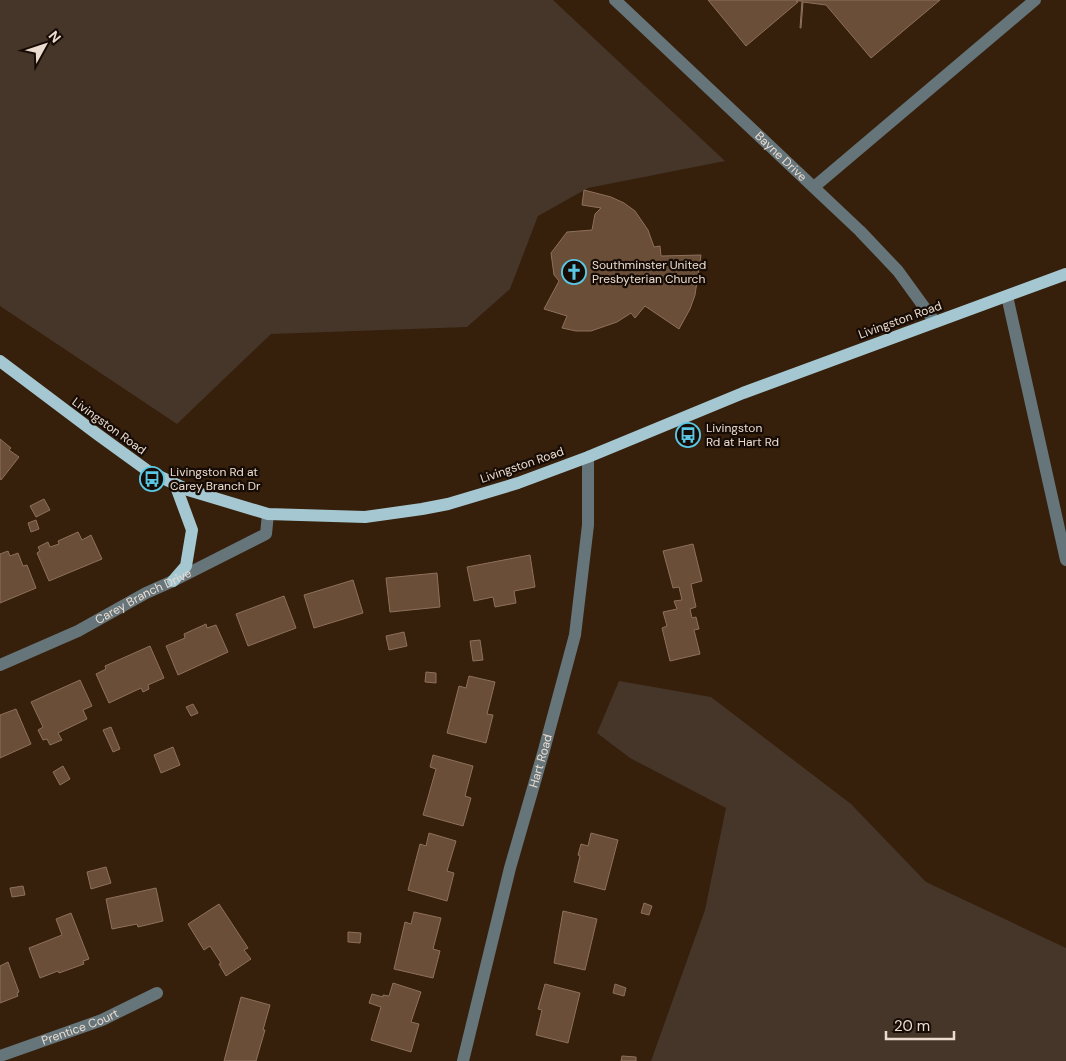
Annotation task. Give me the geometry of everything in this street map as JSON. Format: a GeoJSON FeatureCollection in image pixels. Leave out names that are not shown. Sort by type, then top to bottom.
{"type":"FeatureCollection","features":[{"type":"Feature","properties":{"kind":"main road","name":"Livingston Road"},"geometry":{"type":"LineString","coordinates":[[0,361],[141,466],[188,490],[268,514],[365,517],[448,504],[518,483],[588,457],[743,393],[1066,274]]}},
{"type":"Feature","properties":{"kind":"main road"},"geometry":{"type":"LineString","coordinates":[[173,581],[186,566],[192,530],[175,484]]}},
{"type":"Feature","properties":{"kind":"street","name":"Bayne Drive"},"geometry":{"type":"LineString","coordinates":[[615,0],[860,231],[898,271],[935,322]]}},
{"type":"Feature","properties":{"kind":"street"},"geometry":{"type":"LineString","coordinates":[[814,187],[1035,0]]}},
{"type":"Feature","properties":{"kind":"street"},"geometry":{"type":"LineString","coordinates":[[1007,296],[1066,560]]}},
{"type":"Feature","properties":{"kind":"street","name":"Hart Road"},"geometry":{"type":"LineString","coordinates":[[463,1061],[510,868],[575,635],[588,525],[588,457]]}},
{"type":"Feature","properties":{"kind":"street","name":"Carey Branch Drive"},"geometry":{"type":"LineString","coordinates":[[0,665],[78,631],[146,593],[266,534],[268,514]]}},
{"type":"Feature","properties":{"kind":"street","name":"Prentice Court"},"geometry":{"type":"LineString","coordinates":[[0,1056],[102,1020],[157,993]]}},
{"type":"Feature","properties":{"kind":"shaded area"},"geometry":{"type":"Polygon","coordinates":[[[0,0],[553,0],[725,161],[588,188],[538,216],[510,289],[467,327],[271,334],[177,424],[0,306],[0,0]]]}},
{"type":"Feature","properties":{"kind":"shaded area"},"geometry":{"type":"Polygon","coordinates":[[[619,681],[711,697],[851,804],[926,882],[1066,948],[1066,1061],[651,1061],[705,910],[726,808],[630,758],[597,733],[619,681]]]}},
{"type":"Feature","properties":{"kind":"building"},"geometry":{"type":"Polygon","coordinates":[[[708,0],[940,0],[871,58],[826,5],[803,2],[800,28],[802,1],[796,1],[798,2],[746,46],[708,0]]]}},
{"type":"Feature","properties":{"kind":"building"},"geometry":{"type":"Polygon","coordinates":[[[584,190],[611,197],[635,211],[648,230],[654,247],[660,246],[661,256],[701,255],[695,295],[679,329],[645,306],[635,318],[631,313],[617,322],[591,331],[576,331],[562,328],[567,316],[544,309],[559,281],[554,275],[551,253],[567,232],[592,230],[595,214],[601,208],[582,205],[584,190]]]}},
{"type":"Feature","properties":{"kind":"building"},"geometry":{"type":"Polygon","coordinates":[[[0,439],[11,448],[9,450],[19,457],[1,480],[0,478],[0,439]]]}},
{"type":"Feature","properties":{"kind":"building"},"geometry":{"type":"Polygon","coordinates":[[[44,499],[50,510],[36,517],[30,506],[44,499]]]}},
{"type":"Feature","properties":{"kind":"building"},"geometry":{"type":"Polygon","coordinates":[[[36,520],[39,529],[31,532],[28,523],[36,520]]]}},
{"type":"Feature","properties":{"kind":"building"},"geometry":{"type":"Polygon","coordinates":[[[78,532],[82,540],[91,535],[102,559],[49,581],[37,553],[40,551],[38,547],[48,542],[50,547],[59,544],[58,541],[78,532]]]}},
{"type":"Feature","properties":{"kind":"building"},"geometry":{"type":"Polygon","coordinates":[[[693,544],[702,581],[691,584],[696,607],[690,609],[692,618],[696,617],[699,629],[694,630],[700,654],[670,661],[662,628],[667,626],[663,612],[677,609],[674,601],[682,600],[679,587],[673,588],[663,551],[693,544]]]}},
{"type":"Feature","properties":{"kind":"building"},"geometry":{"type":"Polygon","coordinates":[[[8,551],[10,556],[18,553],[23,566],[27,565],[36,588],[0,603],[0,554],[8,551]]]}},
{"type":"Feature","properties":{"kind":"building"},"geometry":{"type":"Polygon","coordinates":[[[530,555],[535,587],[514,591],[516,603],[495,607],[493,597],[474,601],[467,567],[530,555]]]}},
{"type":"Feature","properties":{"kind":"building"},"geometry":{"type":"Polygon","coordinates":[[[437,573],[440,607],[390,612],[386,578],[437,573]]]}},
{"type":"Feature","properties":{"kind":"building"},"geometry":{"type":"Polygon","coordinates":[[[353,580],[363,613],[314,628],[304,595],[353,580]]]}},
{"type":"Feature","properties":{"kind":"building"},"geometry":{"type":"Polygon","coordinates":[[[284,596],[296,628],[248,646],[236,614],[284,596]]]}},
{"type":"Feature","properties":{"kind":"building"},"geometry":{"type":"Polygon","coordinates":[[[206,624],[207,628],[216,625],[228,652],[178,675],[166,646],[185,638],[184,634],[206,624]]]}},
{"type":"Feature","properties":{"kind":"building"},"geometry":{"type":"Polygon","coordinates":[[[404,632],[407,646],[389,650],[386,636],[404,632]]]}},
{"type":"Feature","properties":{"kind":"building"},"geometry":{"type":"Polygon","coordinates":[[[480,640],[483,660],[473,661],[470,641],[480,640]]]}},
{"type":"Feature","properties":{"kind":"building"},"geometry":{"type":"Polygon","coordinates":[[[150,646],[164,678],[148,685],[149,689],[143,692],[141,688],[109,703],[96,674],[106,669],[105,666],[150,646]]]}},
{"type":"Feature","properties":{"kind":"building"},"geometry":{"type":"Polygon","coordinates":[[[426,672],[436,673],[436,683],[425,682],[426,672]]]}},
{"type":"Feature","properties":{"kind":"building"},"geometry":{"type":"Polygon","coordinates":[[[469,676],[495,682],[487,714],[493,715],[486,743],[447,733],[459,686],[466,688],[469,676]]]}},
{"type":"Feature","properties":{"kind":"building"},"geometry":{"type":"Polygon","coordinates":[[[80,680],[92,706],[83,710],[87,719],[58,733],[62,740],[50,745],[47,739],[43,740],[38,730],[43,727],[31,702],[80,680]]]}},
{"type":"Feature","properties":{"kind":"building"},"geometry":{"type":"Polygon","coordinates":[[[193,704],[198,713],[191,716],[186,707],[193,704]]]}},
{"type":"Feature","properties":{"kind":"building"},"geometry":{"type":"Polygon","coordinates":[[[16,709],[31,744],[0,758],[0,715],[16,709]]]}},
{"type":"Feature","properties":{"kind":"building"},"geometry":{"type":"Polygon","coordinates":[[[111,727],[120,749],[113,752],[103,730],[111,727]]]}},
{"type":"Feature","properties":{"kind":"building"},"geometry":{"type":"Polygon","coordinates":[[[173,747],[180,765],[161,773],[154,755],[173,747]]]}},
{"type":"Feature","properties":{"kind":"building"},"geometry":{"type":"Polygon","coordinates":[[[433,755],[473,766],[465,796],[471,798],[463,826],[423,815],[436,769],[430,767],[433,755]]]}},
{"type":"Feature","properties":{"kind":"building"},"geometry":{"type":"Polygon","coordinates":[[[63,766],[70,779],[60,785],[53,772],[63,766]]]}},
{"type":"Feature","properties":{"kind":"building"},"geometry":{"type":"Polygon","coordinates":[[[429,833],[456,841],[447,871],[454,873],[447,901],[408,890],[420,844],[426,846],[429,833]]]}},
{"type":"Feature","properties":{"kind":"building"},"geometry":{"type":"Polygon","coordinates":[[[591,833],[618,840],[605,890],[574,882],[581,844],[588,846],[591,833]]]}},
{"type":"Feature","properties":{"kind":"building"},"geometry":{"type":"Polygon","coordinates":[[[106,867],[111,883],[91,889],[87,872],[106,867]]]}},
{"type":"Feature","properties":{"kind":"building"},"geometry":{"type":"Polygon","coordinates":[[[23,886],[25,895],[12,897],[10,888],[23,886]]]}},
{"type":"Feature","properties":{"kind":"building"},"geometry":{"type":"Polygon","coordinates":[[[156,888],[163,921],[138,927],[137,924],[112,929],[106,899],[156,888]]]}},
{"type":"Feature","properties":{"kind":"building"},"geometry":{"type":"Polygon","coordinates":[[[644,903],[652,906],[649,915],[641,913],[644,903]]]}},
{"type":"Feature","properties":{"kind":"building"},"geometry":{"type":"Polygon","coordinates":[[[219,904],[248,948],[244,950],[251,959],[226,976],[219,964],[221,963],[210,946],[204,950],[188,924],[219,904]]]}},
{"type":"Feature","properties":{"kind":"building"},"geometry":{"type":"Polygon","coordinates":[[[563,911],[597,919],[585,970],[554,963],[563,911]]]}},
{"type":"Feature","properties":{"kind":"building"},"geometry":{"type":"Polygon","coordinates":[[[414,912],[441,918],[433,949],[440,951],[433,978],[394,969],[405,922],[411,924],[414,912]]]}},
{"type":"Feature","properties":{"kind":"building"},"geometry":{"type":"Polygon","coordinates":[[[71,913],[89,959],[83,961],[84,964],[40,978],[29,948],[62,935],[56,919],[71,913]]]}},
{"type":"Feature","properties":{"kind":"building"},"geometry":{"type":"Polygon","coordinates":[[[348,932],[361,933],[360,943],[348,942],[348,932]]]}},
{"type":"Feature","properties":{"kind":"building"},"geometry":{"type":"Polygon","coordinates":[[[8,962],[19,992],[17,993],[18,996],[0,1003],[0,966],[8,962]]]}},
{"type":"Feature","properties":{"kind":"building"},"geometry":{"type":"Polygon","coordinates":[[[393,983],[421,992],[411,1022],[419,1024],[411,1052],[371,1040],[381,1007],[369,1003],[372,994],[383,997],[383,995],[389,996],[393,983]]]}},
{"type":"Feature","properties":{"kind":"building"},"geometry":{"type":"Polygon","coordinates":[[[545,984],[580,993],[568,1043],[536,1035],[542,1010],[538,1009],[545,984]]]}},
{"type":"Feature","properties":{"kind":"building"},"geometry":{"type":"Polygon","coordinates":[[[615,984],[626,988],[624,996],[613,993],[615,984]]]}},
{"type":"Feature","properties":{"kind":"building"},"geometry":{"type":"Polygon","coordinates":[[[241,997],[270,1005],[263,1030],[265,1030],[256,1061],[224,1061],[241,997]]]}},
{"type":"Feature","properties":{"kind":"building"},"geometry":{"type":"Polygon","coordinates":[[[622,1056],[636,1057],[636,1061],[621,1061],[622,1056]]]}},
{"type":"Feature","properties":{"kind":"place","name":"Southminster United Presbyterian Church"},"geometry":{"type":"Point","coordinates":[574,272]}},
{"type":"Feature","properties":{"kind":"place","name":"Livingston Rd at Hart Rd"},"geometry":{"type":"Point","coordinates":[688,435]}},
{"type":"Feature","properties":{"kind":"place","name":"Livingston Rd at Carey Branch Dr"},"geometry":{"type":"Point","coordinates":[152,479]}}]}
